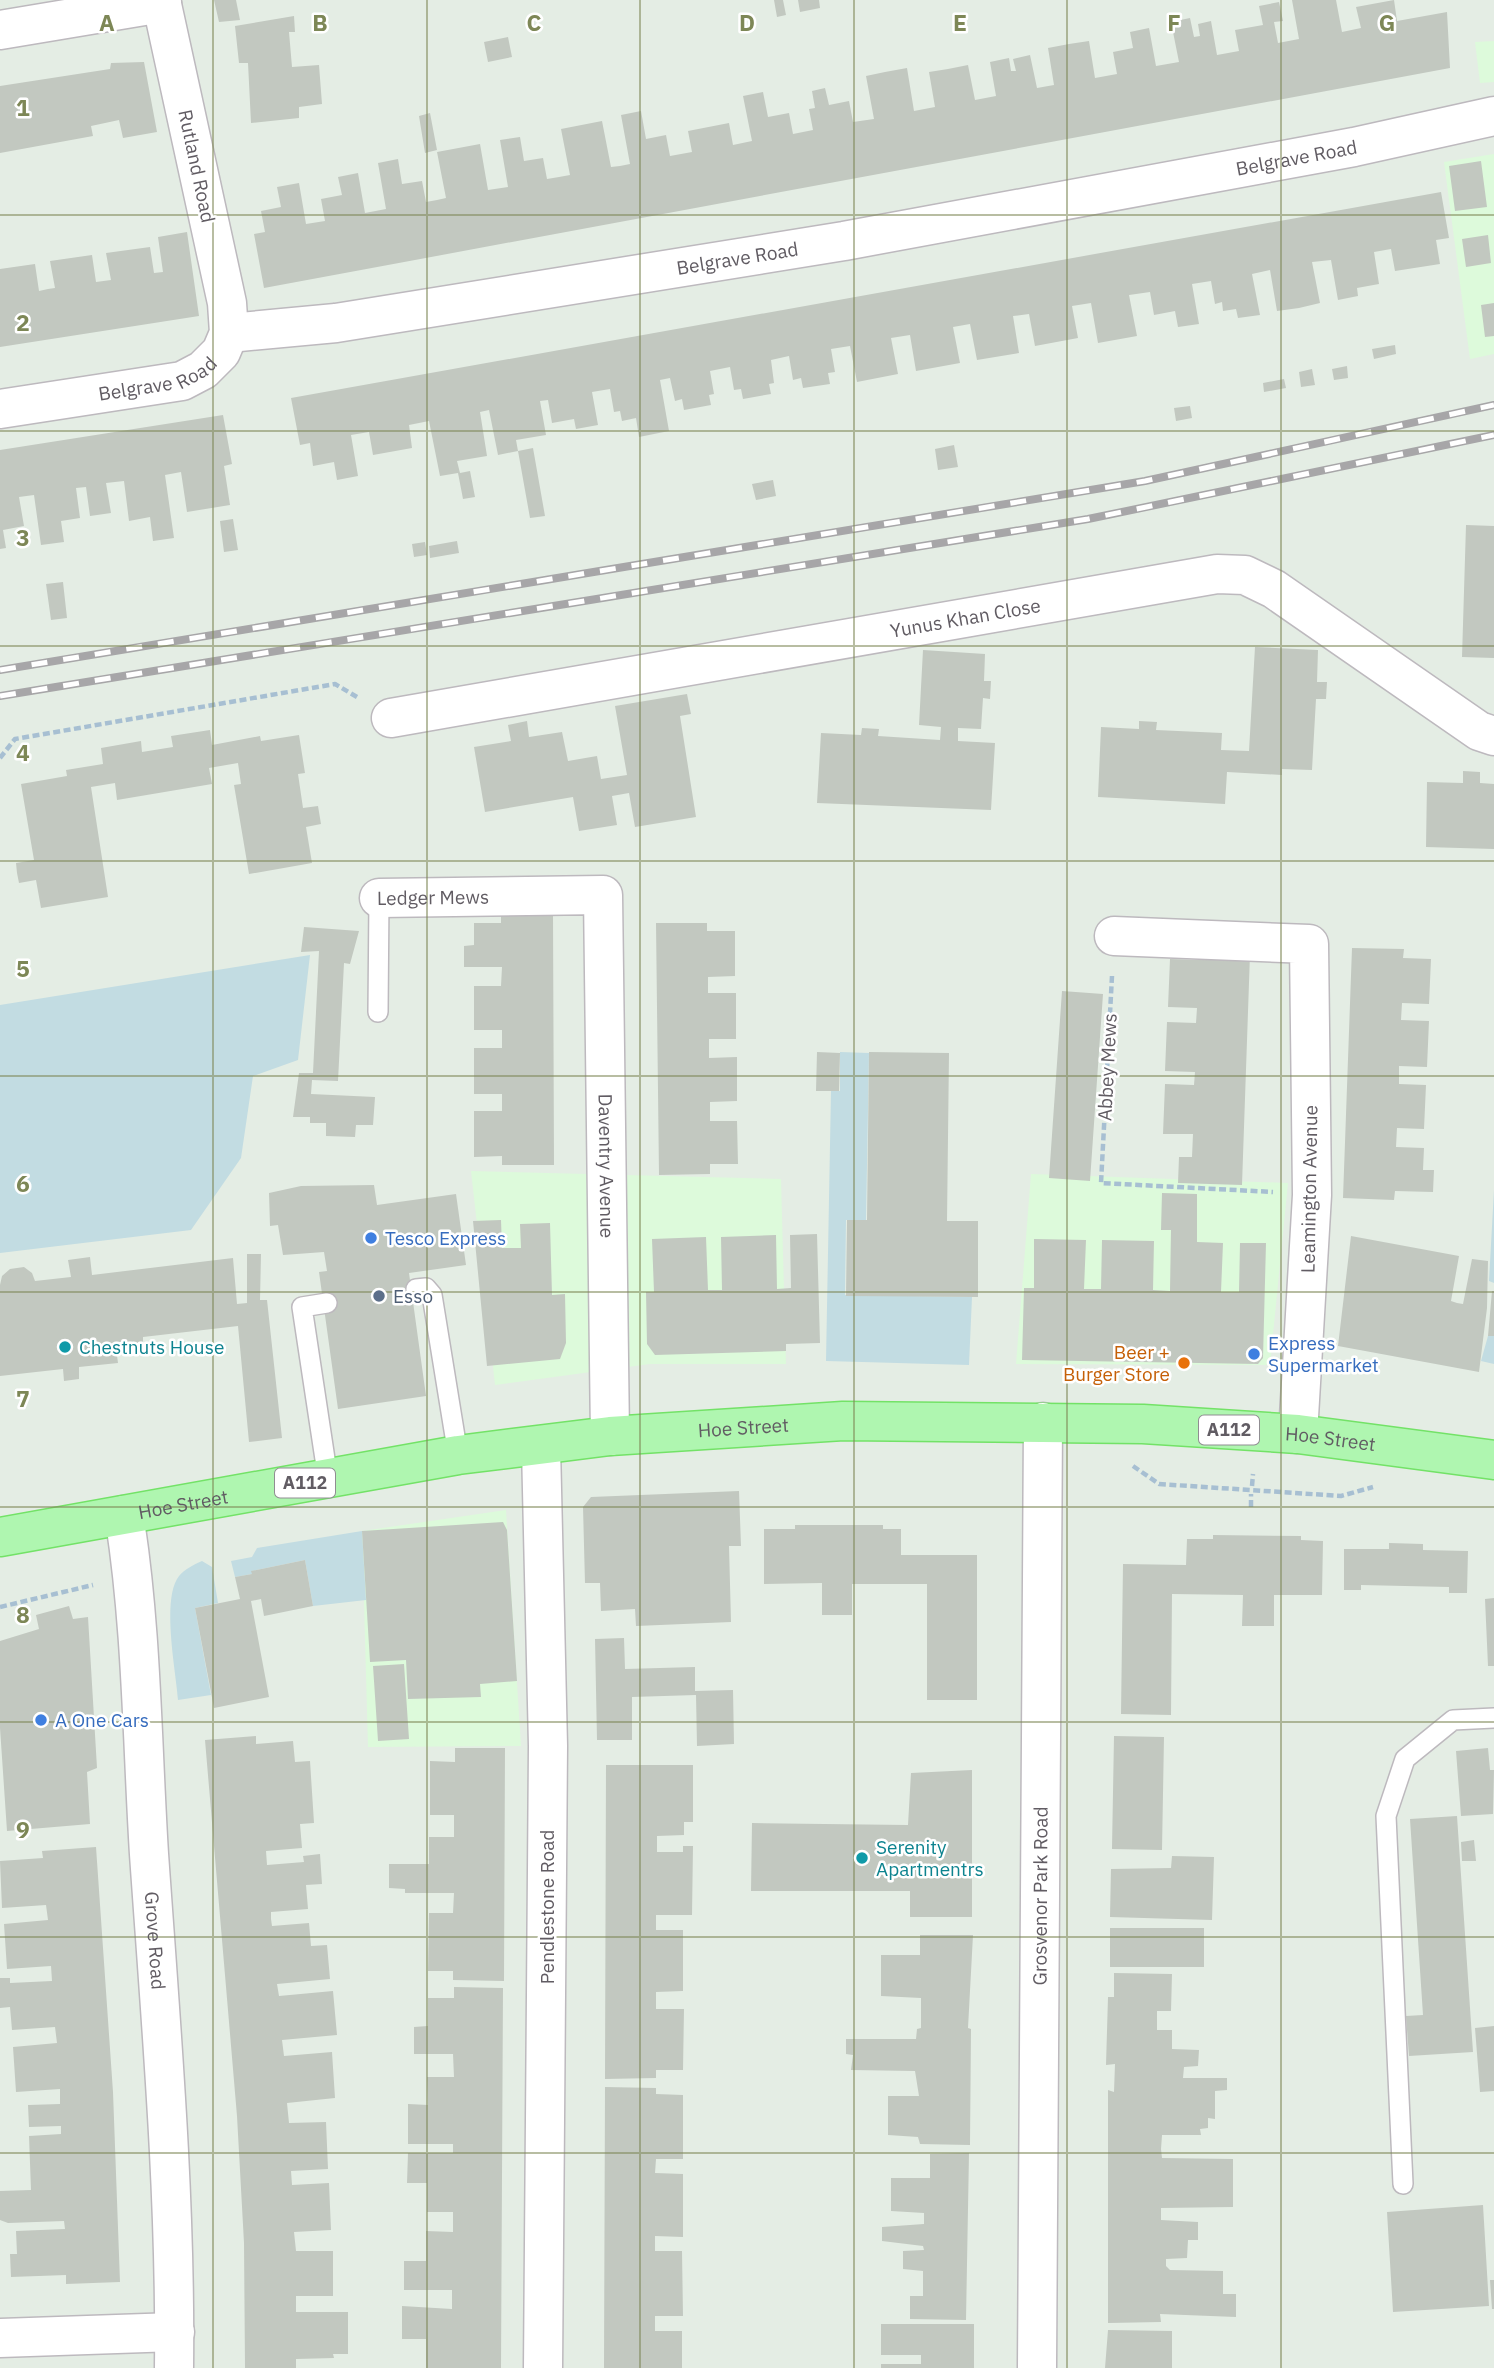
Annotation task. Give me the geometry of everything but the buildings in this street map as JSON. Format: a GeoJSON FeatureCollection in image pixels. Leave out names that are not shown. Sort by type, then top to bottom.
{"type":"FeatureCollection","features":[{"type":"Feature","properties":{"kind":"main road","name":"Hoe Street"},"geometry":{"type":"LineString","coordinates":[[0,1537],[458,1455],[541,1447],[610,1436],[851,1420],[1143,1424],[1298,1434],[1494,1460]]}},
{"type":"Feature","properties":{"kind":"street"},"geometry":{"type":"LineString","coordinates":[[0,30],[161,2]]}},
{"type":"Feature","properties":{"kind":"street","name":"Rutland Road"},"geometry":{"type":"LineString","coordinates":[[161,2],[227,303],[229,333]]}},
{"type":"Feature","properties":{"kind":"street","name":"Belgrave Road"},"geometry":{"type":"LineString","coordinates":[[0,409],[182,382],[216,359],[229,333],[306,327],[844,241],[1354,147],[1494,116]]}},
{"type":"Feature","properties":{"kind":"street","name":"Yunus Khan Close"},"geometry":{"type":"LineString","coordinates":[[391,718],[1217,574],[1245,575],[1274,589],[1479,731],[1494,736]]}},
{"type":"Feature","properties":{"kind":"street","name":"Ledger Mews"},"geometry":{"type":"LineString","coordinates":[[379,898],[603,895]]}},
{"type":"Feature","properties":{"kind":"street","name":"Daventry Avenue"},"geometry":{"type":"LineString","coordinates":[[603,895],[610,1436]]}},
{"type":"Feature","properties":{"kind":"street","name":"Leamington Avenue"},"geometry":{"type":"LineString","coordinates":[[1114,936],[1309,944],[1312,1195],[1298,1434]]}},
{"type":"Feature","properties":{"kind":"street","name":"Grosvenor Park Road"},"geometry":{"type":"LineString","coordinates":[[1037,2368],[1043,1422]]}},
{"type":"Feature","properties":{"kind":"street","name":"Pendlestone Road"},"geometry":{"type":"LineString","coordinates":[[541,1447],[548,1720],[543,2368]]}},
{"type":"Feature","properties":{"kind":"street","name":"Grove Road"},"geometry":{"type":"LineString","coordinates":[[124,1516],[131,1575],[168,2136],[174,2350]]}},
{"type":"Feature","properties":{"kind":"street"},"geometry":{"type":"LineString","coordinates":[[0,2338],[174,2350]]}},
{"type":"Feature","properties":{"kind":"lane","name":"Ledger Mews"},"geometry":{"type":"LineString","coordinates":[[378,1012],[379,898]]}},
{"type":"Feature","properties":{"kind":"lane"},"geometry":{"type":"LineString","coordinates":[[416,1289],[426,1288],[432,1295],[458,1455]]}},
{"type":"Feature","properties":{"kind":"lane"},"geometry":{"type":"LineString","coordinates":[[327,1303],[302,1307],[328,1479]]}},
{"type":"Feature","properties":{"kind":"lane"},"geometry":{"type":"LineString","coordinates":[[1403,2184],[1386,1816],[1405,1759],[1453,1720],[1494,1718]]}},
{"type":"Feature","properties":{"kind":"path"},"geometry":{"type":"LineString","coordinates":[[0,758],[15,739],[335,684],[391,718]]}},
{"type":"Feature","properties":{"kind":"path","name":"Abbey Mews"},"geometry":{"type":"LineString","coordinates":[[1114,936],[1101,1183],[1312,1195]]}},
{"type":"Feature","properties":{"kind":"path"},"geometry":{"type":"LineString","coordinates":[[1126,1462],[1159,1484],[1341,1496],[1379,1486]]}},
{"type":"Feature","properties":{"kind":"path"},"geometry":{"type":"LineString","coordinates":[[1252,1486],[1253,1474]]}},
{"type":"Feature","properties":{"kind":"path"},"geometry":{"type":"LineString","coordinates":[[1251,1494],[1251,1507]]}},
{"type":"Feature","properties":{"kind":"path"},"geometry":{"type":"LineString","coordinates":[[0,1607],[131,1575]]}},
{"type":"Feature","properties":{"kind":"shaded area"},"geometry":{"type":"Polygon","coordinates":[[[1494,41],[1494,82],[1480,83],[1475,42],[1494,41]]]}},
{"type":"Feature","properties":{"kind":"shaded area"},"geometry":{"type":"Polygon","coordinates":[[[1494,154],[1494,354],[1470,359],[1444,162],[1494,154]]]}},
{"type":"Feature","properties":{"kind":"shaded area"},"geometry":{"type":"Polygon","coordinates":[[[310,955],[298,1060],[253,1076],[241,1158],[191,1230],[0,1253],[0,1005],[310,955]]]}},
{"type":"Feature","properties":{"kind":"shaded area"},"geometry":{"type":"Polygon","coordinates":[[[840,1052],[869,1053],[866,1220],[846,1220],[845,1295],[972,1297],[969,1365],[826,1361],[831,1091],[840,1091],[840,1052]]]}},
{"type":"Feature","properties":{"kind":"shaded area"},"geometry":{"type":"Polygon","coordinates":[[[471,1171],[781,1179],[786,1364],[650,1364],[495,1385],[471,1171]]]}},
{"type":"Feature","properties":{"kind":"shaded area"},"geometry":{"type":"Polygon","coordinates":[[[1031,1174],[1288,1183],[1270,1365],[1016,1364],[1031,1174]]]}},
{"type":"Feature","properties":{"kind":"shaded area"},"geometry":{"type":"Polygon","coordinates":[[[1494,1190],[1494,1283],[1489,1281],[1494,1190]]]}},
{"type":"Feature","properties":{"kind":"shaded area"},"geometry":{"type":"Polygon","coordinates":[[[1488,1336],[1494,1336],[1494,1364],[1481,1361],[1488,1336]]]}},
{"type":"Feature","properties":{"kind":"shaded area"},"geometry":{"type":"Polygon","coordinates":[[[506,1510],[521,1746],[368,1747],[362,1531],[506,1510]]]}},
{"type":"Feature","properties":{"kind":"shaded area"},"geometry":{"type":"Polygon","coordinates":[[[362,1531],[366,1600],[313,1606],[305,1560],[235,1577],[231,1561],[252,1557],[257,1548],[362,1531]]]}},
{"type":"Feature","properties":{"kind":"shaded area"},"geometry":{"type":"Polygon","coordinates":[[[202,1561],[212,1567],[218,1603],[195,1608],[211,1695],[178,1700],[171,1636],[171,1601],[179,1576],[202,1561]]]}},
{"type":"Feature","properties":{"kind":"railway"},"geometry":{"type":"LineString","coordinates":[[0,670],[1145,481],[1494,405]]}},
{"type":"Feature","properties":{"kind":"railway"},"geometry":{"type":"LineString","coordinates":[[0,696],[1088,519],[1494,435]]}},
{"type":"Feature","properties":{"kind":"place","name":"Tesco Express"},"geometry":{"type":"Point","coordinates":[371,1238]}},
{"type":"Feature","properties":{"kind":"place","name":"Esso"},"geometry":{"type":"Point","coordinates":[379,1296]}},
{"type":"Feature","properties":{"kind":"place","name":"Chestnuts House"},"geometry":{"type":"Point","coordinates":[65,1347]}},
{"type":"Feature","properties":{"kind":"place","name":"Express Supermarket"},"geometry":{"type":"Point","coordinates":[1254,1354]}},
{"type":"Feature","properties":{"kind":"place","name":"Beer + Burger Store"},"geometry":{"type":"Point","coordinates":[1184,1363]}},
{"type":"Feature","properties":{"kind":"place","name":"A One Cars"},"geometry":{"type":"Point","coordinates":[41,1720]}},
{"type":"Feature","properties":{"kind":"place","name":"Serenity Apartmentrs"},"geometry":{"type":"Point","coordinates":[862,1858]}}]}
